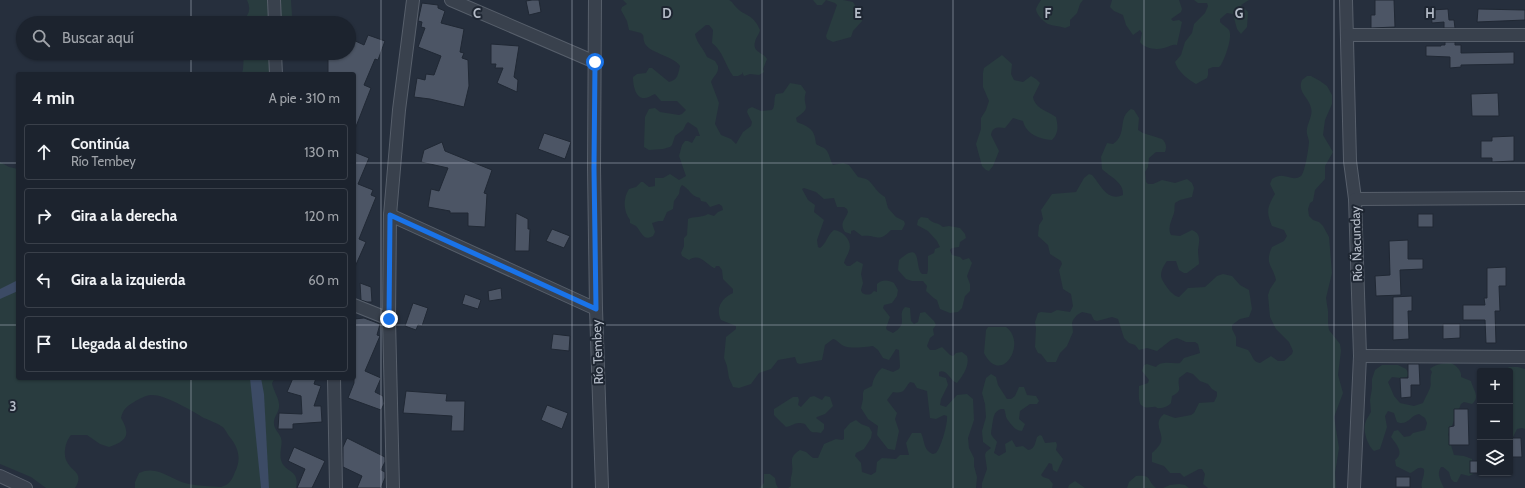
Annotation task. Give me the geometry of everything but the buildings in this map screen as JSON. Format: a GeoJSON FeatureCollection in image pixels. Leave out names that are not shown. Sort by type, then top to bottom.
{"type":"FeatureCollection","features":[{"type":"Feature","properties":{"kind":"street"},"geometry":{"type":"LineString","coordinates":[[274,0],[274,16]]}},
{"type":"Feature","properties":{"kind":"street"},"geometry":{"type":"LineString","coordinates":[[393,488],[389,319],[390,215],[399,110],[414,0]]}},
{"type":"Feature","properties":{"kind":"street"},"geometry":{"type":"LineString","coordinates":[[451,0],[595,62]]}},
{"type":"Feature","properties":{"kind":"street","name":"Río Tembey"},"geometry":{"type":"LineString","coordinates":[[595,0],[594,168],[596,309],[602,488]]}},
{"type":"Feature","properties":{"kind":"street","name":"Río Ñacunday"},"geometry":{"type":"LineString","coordinates":[[1346,0],[1350,161],[1355,199],[1360,356],[1354,488]]}},
{"type":"Feature","properties":{"kind":"street"},"geometry":{"type":"LineString","coordinates":[[1348,35],[1525,36]]}},
{"type":"Feature","properties":{"kind":"street"},"geometry":{"type":"LineString","coordinates":[[275,60],[276,72]]}},
{"type":"Feature","properties":{"kind":"street"},"geometry":{"type":"LineString","coordinates":[[1355,199],[1525,198]]}},
{"type":"Feature","properties":{"kind":"street"},"geometry":{"type":"LineString","coordinates":[[390,215],[596,309]]}},
{"type":"Feature","properties":{"kind":"street"},"geometry":{"type":"LineString","coordinates":[[356,306],[389,319]]}},
{"type":"Feature","properties":{"kind":"street"},"geometry":{"type":"LineString","coordinates":[[1360,356],[1525,357]]}},
{"type":"Feature","properties":{"kind":"street"},"geometry":{"type":"LineString","coordinates":[[334,380],[336,488]]}},
{"type":"Feature","properties":{"kind":"street"},"geometry":{"type":"LineString","coordinates":[[0,476],[26,488]]}},
{"type":"Feature","properties":{"kind":"shaded area"},"geometry":{"type":"Polygon","coordinates":[[[247,0],[291,0],[292,16],[246,16],[249,10],[247,0]]]}},
{"type":"Feature","properties":{"kind":"shaded area"},"geometry":{"type":"Polygon","coordinates":[[[623,0],[729,0],[739,10],[752,18],[760,30],[755,40],[755,48],[767,59],[763,69],[764,72],[759,75],[750,74],[744,76],[742,72],[742,74],[738,76],[733,76],[719,50],[712,43],[713,30],[709,25],[706,25],[695,34],[697,41],[707,57],[715,61],[718,66],[717,73],[711,82],[719,103],[715,124],[721,135],[731,139],[736,144],[743,132],[751,126],[752,122],[747,112],[748,109],[752,107],[761,111],[772,110],[774,107],[776,94],[783,93],[790,83],[801,85],[806,92],[806,108],[796,118],[797,122],[811,129],[816,144],[826,150],[833,165],[843,163],[849,165],[858,177],[868,180],[885,197],[888,208],[896,217],[904,221],[905,224],[902,230],[891,230],[880,238],[862,236],[854,230],[851,231],[851,234],[845,232],[843,229],[843,222],[848,212],[847,209],[844,207],[837,207],[834,198],[824,199],[816,192],[804,188],[802,189],[808,200],[815,205],[814,212],[824,220],[817,240],[818,247],[820,248],[822,246],[834,230],[841,232],[850,244],[849,252],[844,263],[847,266],[850,266],[857,261],[863,264],[861,274],[863,283],[861,290],[862,293],[871,294],[874,291],[877,292],[877,284],[881,281],[894,283],[898,290],[897,296],[892,303],[884,305],[883,308],[890,317],[886,328],[887,330],[893,333],[901,326],[902,313],[905,307],[910,308],[911,321],[914,324],[918,322],[920,313],[925,312],[936,325],[933,329],[934,335],[930,338],[927,346],[930,350],[935,350],[942,347],[950,355],[953,356],[956,353],[962,352],[967,356],[967,367],[957,383],[946,373],[942,371],[939,372],[939,376],[946,378],[948,385],[941,399],[940,405],[946,407],[957,395],[967,394],[973,399],[974,420],[968,438],[969,448],[974,458],[974,466],[977,477],[976,488],[788,488],[791,486],[792,458],[796,453],[800,450],[806,452],[813,458],[818,458],[824,444],[836,439],[844,439],[844,430],[850,423],[856,420],[869,427],[872,432],[871,438],[864,449],[856,453],[855,456],[861,463],[862,472],[871,475],[876,472],[877,462],[882,458],[896,459],[900,455],[909,455],[906,443],[912,433],[921,433],[927,450],[933,454],[936,453],[944,435],[947,416],[944,415],[936,419],[930,418],[927,391],[917,388],[914,383],[910,382],[902,392],[893,392],[887,400],[897,413],[895,419],[899,431],[895,450],[888,449],[877,435],[878,426],[868,419],[861,408],[864,390],[872,386],[874,378],[880,370],[882,368],[893,372],[899,369],[899,350],[896,349],[889,360],[883,358],[878,350],[873,346],[858,348],[847,347],[833,339],[825,345],[822,360],[800,364],[797,363],[795,357],[778,360],[771,369],[759,373],[751,384],[739,388],[733,387],[724,358],[726,337],[736,329],[736,326],[721,320],[719,316],[719,308],[723,301],[733,293],[733,289],[723,279],[722,270],[719,266],[714,268],[699,258],[689,260],[682,256],[681,253],[684,246],[684,238],[687,235],[688,219],[708,214],[714,216],[723,210],[722,206],[719,204],[710,207],[706,202],[701,201],[700,198],[694,196],[682,185],[679,194],[674,201],[673,209],[667,212],[663,221],[652,223],[655,232],[653,236],[647,238],[636,226],[630,223],[626,213],[625,200],[629,189],[636,187],[641,182],[649,187],[655,186],[655,178],[663,178],[670,174],[679,180],[686,176],[679,156],[682,145],[685,141],[692,143],[696,136],[700,136],[697,128],[688,122],[683,130],[675,136],[670,147],[649,150],[644,147],[645,117],[649,109],[655,108],[660,112],[679,115],[686,110],[677,101],[661,101],[655,94],[642,98],[637,94],[634,87],[633,77],[637,74],[646,73],[649,68],[652,68],[669,82],[676,78],[680,66],[672,59],[649,48],[646,45],[641,33],[629,30],[627,21],[621,10],[622,7],[627,4],[623,0]]]}},
{"type":"Feature","properties":{"kind":"shaded area"},"geometry":{"type":"Polygon","coordinates":[[[813,0],[826,0],[822,5],[817,5],[813,0]]]}},
{"type":"Feature","properties":{"kind":"shaded area"},"geometry":{"type":"Polygon","coordinates":[[[826,0],[843,0],[853,2],[861,15],[862,21],[853,31],[851,37],[833,42],[827,39],[826,36],[837,5],[826,0]]]}},
{"type":"Feature","properties":{"kind":"shaded area"},"geometry":{"type":"Polygon","coordinates":[[[1041,0],[1083,0],[1077,13],[1070,20],[1070,26],[1065,28],[1048,24],[1040,18],[1036,9],[1041,0]]]}},
{"type":"Feature","properties":{"kind":"shaded area"},"geometry":{"type":"Polygon","coordinates":[[[1112,0],[1179,0],[1182,9],[1181,12],[1171,19],[1173,21],[1179,20],[1182,22],[1177,45],[1158,49],[1142,44],[1140,42],[1142,33],[1140,30],[1133,35],[1126,25],[1123,15],[1114,11],[1110,7],[1112,0]]]}},
{"type":"Feature","properties":{"kind":"shaded area"},"geometry":{"type":"Polygon","coordinates":[[[1194,0],[1249,0],[1241,5],[1248,12],[1247,27],[1241,34],[1237,29],[1233,14],[1227,13],[1220,19],[1220,22],[1229,30],[1230,33],[1226,53],[1221,65],[1219,67],[1208,69],[1207,78],[1196,84],[1181,72],[1175,62],[1181,55],[1185,42],[1192,33],[1194,24],[1205,13],[1208,6],[1207,3],[1198,3],[1194,0]]]}},
{"type":"Feature","properties":{"kind":"shaded area"},"geometry":{"type":"Polygon","coordinates":[[[1002,55],[1012,64],[1011,74],[1014,80],[1023,82],[1031,76],[1040,83],[1033,97],[1034,101],[1039,107],[1056,117],[1057,129],[1056,135],[1052,140],[1038,137],[1027,129],[1023,121],[1013,118],[1005,128],[994,129],[991,135],[999,151],[993,166],[989,171],[982,166],[976,144],[981,129],[981,118],[989,101],[983,87],[983,73],[984,68],[1002,55]]]}},
{"type":"Feature","properties":{"kind":"shaded area"},"geometry":{"type":"Polygon","coordinates":[[[244,60],[274,60],[277,72],[242,72],[244,60]]]}},
{"type":"Feature","properties":{"kind":"shaded area"},"geometry":{"type":"Polygon","coordinates":[[[1307,76],[1311,76],[1327,86],[1332,95],[1332,104],[1325,120],[1323,135],[1333,152],[1325,166],[1325,179],[1315,190],[1313,201],[1310,203],[1308,209],[1309,216],[1323,226],[1329,237],[1332,273],[1326,298],[1328,324],[1329,330],[1340,344],[1341,351],[1338,375],[1343,393],[1334,417],[1339,448],[1335,473],[1336,488],[1208,488],[1203,484],[1205,474],[1202,469],[1199,469],[1184,477],[1180,473],[1170,473],[1164,466],[1152,462],[1152,453],[1161,442],[1159,421],[1164,414],[1175,418],[1191,415],[1194,413],[1199,403],[1214,402],[1217,392],[1208,384],[1200,381],[1193,374],[1187,372],[1179,378],[1179,390],[1172,396],[1171,403],[1167,406],[1163,408],[1146,407],[1141,405],[1139,399],[1139,386],[1148,383],[1149,380],[1142,371],[1144,365],[1147,364],[1156,367],[1164,363],[1180,363],[1184,358],[1200,353],[1198,344],[1195,342],[1186,342],[1177,338],[1171,340],[1157,351],[1147,348],[1139,350],[1135,345],[1129,343],[1124,338],[1118,319],[1112,317],[1097,321],[1094,320],[1091,314],[1082,312],[1073,320],[1073,332],[1067,346],[1060,353],[1056,362],[1047,362],[1041,354],[1038,353],[1035,347],[1035,322],[1038,313],[1051,313],[1057,310],[1070,312],[1073,306],[1071,294],[1063,289],[1059,270],[1062,264],[1061,261],[1050,254],[1048,245],[1038,236],[1039,225],[1043,219],[1041,210],[1052,194],[1076,192],[1084,178],[1089,174],[1092,175],[1102,188],[1109,194],[1117,197],[1123,195],[1123,190],[1119,183],[1102,169],[1101,157],[1107,143],[1113,144],[1118,140],[1122,131],[1124,117],[1131,109],[1134,110],[1139,118],[1138,130],[1162,139],[1166,145],[1165,152],[1156,152],[1149,158],[1148,167],[1145,172],[1146,182],[1148,184],[1153,184],[1162,180],[1175,183],[1187,179],[1192,183],[1194,188],[1192,197],[1175,203],[1170,224],[1170,232],[1171,235],[1180,236],[1192,230],[1199,236],[1199,264],[1187,273],[1184,273],[1179,270],[1176,261],[1167,261],[1161,274],[1163,282],[1171,292],[1179,297],[1188,288],[1205,287],[1217,276],[1223,274],[1232,276],[1240,285],[1249,290],[1252,309],[1249,317],[1240,319],[1232,325],[1232,329],[1236,337],[1236,346],[1248,350],[1254,360],[1260,363],[1271,356],[1278,361],[1284,361],[1292,354],[1293,351],[1289,342],[1276,329],[1270,317],[1268,295],[1276,280],[1269,261],[1270,253],[1272,247],[1284,241],[1287,236],[1284,230],[1272,226],[1270,221],[1268,210],[1275,194],[1270,184],[1272,179],[1281,176],[1297,178],[1301,176],[1304,170],[1309,144],[1307,130],[1311,111],[1310,104],[1302,92],[1301,84],[1302,80],[1307,76]]]}},
{"type":"Feature","properties":{"kind":"shaded area"},"geometry":{"type":"Polygon","coordinates":[[[0,162],[9,167],[16,169],[16,380],[274,380],[272,383],[273,388],[279,404],[274,426],[281,440],[281,460],[283,464],[294,474],[297,482],[296,488],[135,488],[135,482],[139,473],[152,470],[189,484],[221,487],[226,485],[231,480],[237,467],[239,457],[237,449],[222,427],[176,402],[156,395],[149,395],[140,398],[126,408],[121,418],[126,429],[126,437],[115,445],[109,447],[100,444],[87,435],[71,435],[69,437],[66,443],[65,454],[68,464],[78,475],[79,479],[75,488],[46,488],[31,477],[0,464],[0,162]]]}},
{"type":"Feature","properties":{"kind":"shaded area"},"geometry":{"type":"Polygon","coordinates":[[[921,217],[928,218],[943,227],[949,226],[960,228],[965,234],[966,238],[960,242],[959,247],[952,248],[950,250],[952,255],[960,257],[963,260],[969,258],[972,263],[967,276],[970,284],[970,291],[965,296],[962,308],[958,312],[950,313],[940,309],[937,300],[926,291],[927,286],[923,281],[912,281],[906,279],[898,270],[899,260],[912,252],[915,253],[922,274],[927,274],[928,256],[934,253],[935,249],[940,247],[928,231],[917,225],[918,220],[921,217]]]}},
{"type":"Feature","properties":{"kind":"shaded area"},"geometry":{"type":"Polygon","coordinates":[[[988,327],[1006,327],[1012,334],[1014,343],[1013,351],[1010,359],[1004,364],[998,366],[991,362],[984,353],[986,330],[988,327]]]}},
{"type":"Feature","properties":{"kind":"shaded area"},"geometry":{"type":"Polygon","coordinates":[[[1451,363],[1459,369],[1461,377],[1471,381],[1476,393],[1476,399],[1472,404],[1464,402],[1461,404],[1448,435],[1451,438],[1450,442],[1454,455],[1472,459],[1473,474],[1469,476],[1461,474],[1457,482],[1454,482],[1451,479],[1449,472],[1441,467],[1439,475],[1444,488],[1422,488],[1424,469],[1419,468],[1410,473],[1396,466],[1395,460],[1399,454],[1399,448],[1391,437],[1394,431],[1398,430],[1404,437],[1425,430],[1427,423],[1425,418],[1419,414],[1406,422],[1400,423],[1397,422],[1394,413],[1388,411],[1385,416],[1387,427],[1380,449],[1374,451],[1366,439],[1365,431],[1366,421],[1371,412],[1370,400],[1372,379],[1375,370],[1382,365],[1398,365],[1406,369],[1409,374],[1407,377],[1392,377],[1388,382],[1394,396],[1400,403],[1414,406],[1423,403],[1431,386],[1432,372],[1430,369],[1437,365],[1451,363]]]}},
{"type":"Feature","properties":{"kind":"shaded area"},"geometry":{"type":"Polygon","coordinates":[[[1518,367],[1525,369],[1525,429],[1517,429],[1513,437],[1513,368],[1508,368],[1518,367]]]}},
{"type":"Feature","properties":{"kind":"shaded area"},"geometry":{"type":"Polygon","coordinates":[[[991,374],[996,377],[998,385],[1007,399],[1011,399],[1015,396],[1019,387],[1024,387],[1027,395],[1036,396],[1039,401],[1037,404],[1030,404],[1020,411],[1019,419],[1025,424],[1022,431],[1015,429],[1006,418],[1004,409],[1000,409],[996,412],[994,415],[991,434],[997,442],[994,453],[999,456],[1006,452],[1005,444],[1012,440],[1016,447],[1023,446],[1028,450],[1032,448],[1037,437],[1040,435],[1045,443],[1056,442],[1056,450],[1063,459],[1057,472],[1053,470],[1052,464],[1049,463],[1041,475],[1049,479],[1053,484],[1052,488],[982,488],[982,483],[987,469],[985,455],[991,448],[983,442],[982,431],[986,417],[982,393],[986,378],[991,374]]]}},
{"type":"Feature","properties":{"kind":"shaded area"},"geometry":{"type":"Polygon","coordinates":[[[814,396],[822,400],[825,396],[830,397],[833,406],[825,414],[816,418],[824,424],[824,429],[821,433],[811,432],[805,424],[801,423],[796,423],[786,427],[774,415],[774,409],[793,397],[798,397],[798,405],[801,407],[810,397],[814,396]]]}},
{"type":"Feature","properties":{"kind":"shaded area"},"geometry":{"type":"Polygon","coordinates":[[[764,474],[770,474],[775,478],[778,488],[759,488],[764,483],[764,474]]]}},
{"type":"Feature","properties":{"kind":"shaded area"},"geometry":{"type":"Polygon","coordinates":[[[1136,476],[1147,477],[1156,488],[1127,488],[1129,482],[1136,476]]]}},
{"type":"Feature","properties":{"kind":"shaded area"},"geometry":{"type":"Polygon","coordinates":[[[1075,481],[1085,488],[1068,488],[1069,485],[1075,481]]]}},
{"type":"Feature","properties":{"kind":"shaded area"},"geometry":{"type":"Polygon","coordinates":[[[1170,485],[1185,485],[1189,488],[1163,488],[1170,485]]]}},
{"type":"Feature","properties":{"kind":"water"},"geometry":{"type":"Polygon","coordinates":[[[16,281],[16,292],[0,299],[0,289],[16,281]]]}},
{"type":"Feature","properties":{"kind":"water"},"geometry":{"type":"Polygon","coordinates":[[[250,380],[261,380],[264,394],[269,488],[261,488],[250,380]]]}},
{"type":"Feature","properties":{"kind":"route"},"geometry":{"type":"LineString","coordinates":[[389,319],[390,215],[596,309],[594,168],[595,62]]}}]}
